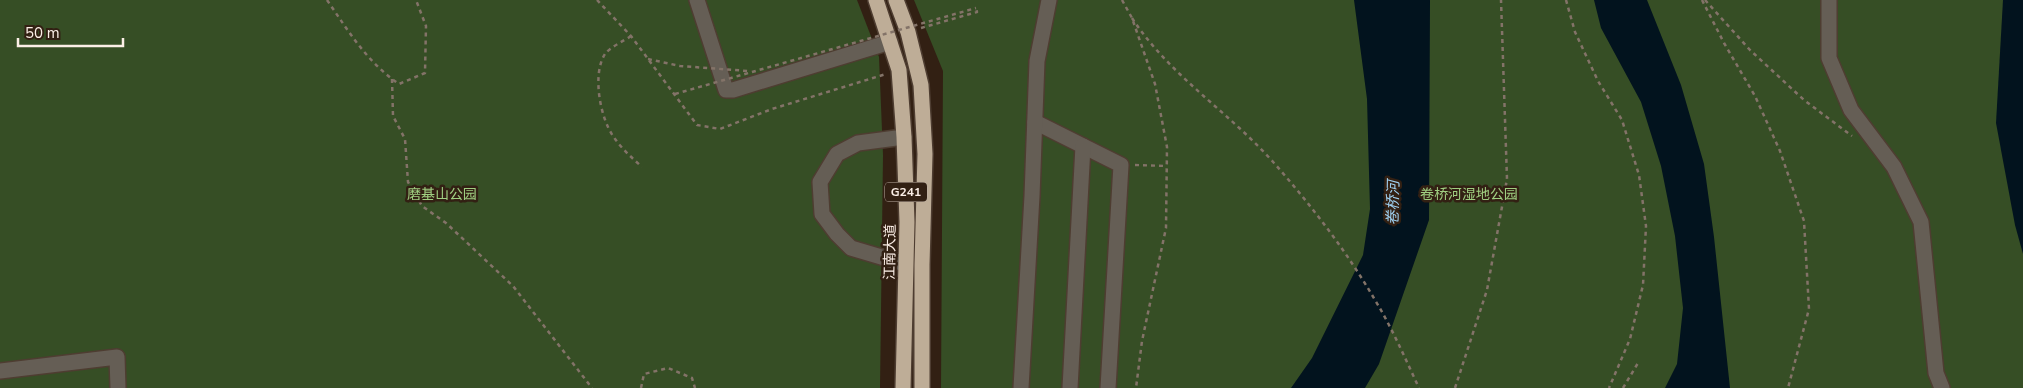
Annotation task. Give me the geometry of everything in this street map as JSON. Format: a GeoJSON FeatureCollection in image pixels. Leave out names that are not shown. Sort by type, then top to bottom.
{"type":"FeatureCollection","features":[{"type":"Feature","properties":{"kind":"highway","name":"江南大道"},"geometry":{"type":"LineString","coordinates":[[876,0],[898,70],[904,137],[907,222],[903,388]]}},
{"type":"Feature","properties":{"kind":"highway","name":"G241"},"geometry":{"type":"LineString","coordinates":[[896,0],[908,32],[921,86],[925,154],[922,266],[922,388]]}},
{"type":"Feature","properties":{"kind":"street"},"geometry":{"type":"LineString","coordinates":[[697,0],[726,90],[733,90],[890,42]]}},
{"type":"Feature","properties":{"kind":"street"},"geometry":{"type":"LineString","coordinates":[[1020,388],[1038,60],[1049,0]]}},
{"type":"Feature","properties":{"kind":"street"},"geometry":{"type":"LineString","coordinates":[[1829,0],[1829,58],[1851,110],[1894,167],[1921,222],[1936,373],[1942,388]]}},
{"type":"Feature","properties":{"kind":"street"},"geometry":{"type":"LineString","coordinates":[[1035,122],[1121,165],[1108,388]]}},
{"type":"Feature","properties":{"kind":"street"},"geometry":{"type":"LineString","coordinates":[[904,137],[858,143],[837,154],[820,182],[822,214],[837,234],[851,248],[906,264]]}},
{"type":"Feature","properties":{"kind":"street"},"geometry":{"type":"LineString","coordinates":[[1070,388],[1083,146]]}},
{"type":"Feature","properties":{"kind":"street"},"geometry":{"type":"LineString","coordinates":[[0,371],[117,357],[118,388]]}},
{"type":"Feature","properties":{"kind":"path"},"geometry":{"type":"LineString","coordinates":[[327,0],[352,37],[379,70],[399,84],[425,73],[426,26],[416,0]]}},
{"type":"Feature","properties":{"kind":"path"},"geometry":{"type":"LineString","coordinates":[[1122,0],[1147,41],[1168,65],[1238,126],[1274,164],[1344,251],[1375,300],[1419,388]]}},
{"type":"Feature","properties":{"kind":"path"},"geometry":{"type":"LineString","coordinates":[[1455,388],[1487,290],[1506,179],[1501,0]]}},
{"type":"Feature","properties":{"kind":"path"},"geometry":{"type":"LineString","coordinates":[[1566,0],[1575,32],[1598,81],[1622,120],[1639,175],[1646,226],[1642,285],[1630,339],[1609,388]]}},
{"type":"Feature","properties":{"kind":"path"},"geometry":{"type":"LineString","coordinates":[[1704,0],[1750,50],[1804,100],[1852,137]]}},
{"type":"Feature","properties":{"kind":"path"},"geometry":{"type":"LineString","coordinates":[[1704,0],[1762,111],[1780,151],[1804,220],[1809,309],[1788,388]]}},
{"type":"Feature","properties":{"kind":"path"},"geometry":{"type":"LineString","coordinates":[[675,94],[976,8],[977,12],[908,32]]}},
{"type":"Feature","properties":{"kind":"path"},"geometry":{"type":"LineString","coordinates":[[1132,18],[1155,84],[1167,146],[1166,228],[1142,341],[1136,388]]}},
{"type":"Feature","properties":{"kind":"path"},"geometry":{"type":"LineString","coordinates":[[631,36],[605,53],[598,75],[600,103],[611,134],[624,151],[642,167]]}},
{"type":"Feature","properties":{"kind":"path"},"geometry":{"type":"LineString","coordinates":[[648,59],[680,66],[752,72]]}},
{"type":"Feature","properties":{"kind":"path"},"geometry":{"type":"LineString","coordinates":[[392,79],[393,116],[405,139],[408,182],[422,206],[446,223],[513,286],[592,388]]}},
{"type":"Feature","properties":{"kind":"path"},"geometry":{"type":"LineString","coordinates":[[1121,165],[1167,166]]}},
{"type":"Feature","properties":{"kind":"path"},"geometry":{"type":"LineString","coordinates":[[1624,388],[1638,363]]}},
{"type":"Feature","properties":{"kind":"path"},"geometry":{"type":"LineString","coordinates":[[641,388],[644,374],[668,368],[692,378],[695,388]]}},
{"type":"Feature","properties":{"kind":"green space","name":"磨基山公园"},"geometry":{"type":"Polygon","coordinates":[[[0,0],[857,0],[879,57],[883,155],[880,388],[0,388],[0,0]]]}},
{"type":"Feature","properties":{"kind":"green space","name":"卷桥河湿地公园"},"geometry":{"type":"Polygon","coordinates":[[[914,0],[2023,0],[2023,388],[941,388],[943,71],[914,0]]]}},
{"type":"Feature","properties":{"kind":"water","name":"卷桥河"},"geometry":{"type":"Polygon","coordinates":[[[1354,0],[1430,0],[1429,220],[1379,364],[1365,388],[1291,388],[1312,358],[1363,255],[1370,209],[1367,99],[1354,0]]]}},
{"type":"Feature","properties":{"kind":"water"},"geometry":{"type":"Polygon","coordinates":[[[1594,0],[1647,0],[1681,85],[1704,164],[1714,237],[1730,388],[1665,388],[1677,364],[1683,308],[1675,236],[1661,166],[1641,102],[1601,28],[1594,0]]]}},
{"type":"Feature","properties":{"kind":"water"},"geometry":{"type":"Polygon","coordinates":[[[2003,0],[2023,0],[2023,254],[2015,225],[1996,123],[2003,0]]]}}]}
